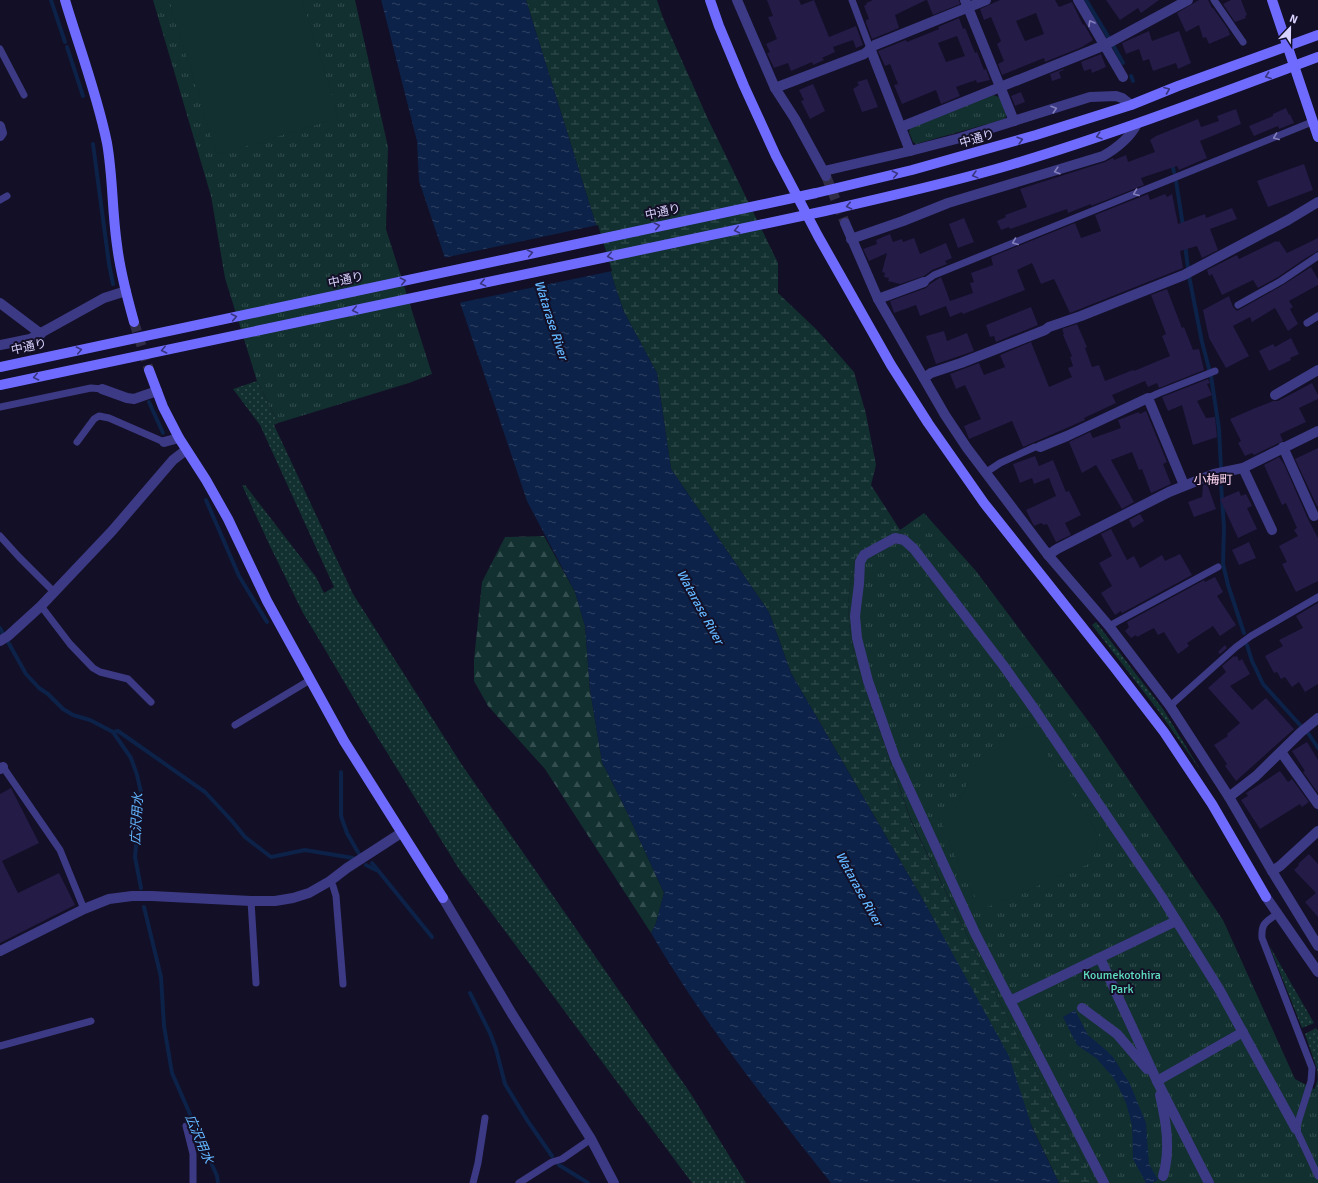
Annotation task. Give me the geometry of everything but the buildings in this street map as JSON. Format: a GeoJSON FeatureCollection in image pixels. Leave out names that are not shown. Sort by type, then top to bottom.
{"type":"FeatureCollection","features":[{"type":"Feature","properties":{"kind":"street"},"geometry":{"type":"LineString","coordinates":[[65,0],[94,95],[106,142],[113,184],[117,244],[126,292],[134,322]]}},
{"type":"Feature","properties":{"kind":"street"},"geometry":{"type":"LineString","coordinates":[[710,0],[719,26],[776,156],[818,236],[877,341],[913,400],[984,503],[1164,732],[1219,816],[1266,897],[1318,972]]}},
{"type":"Feature","properties":{"kind":"street"},"geometry":{"type":"LineString","coordinates":[[739,0],[775,88],[795,119],[825,174],[1014,121],[1090,97],[1116,96],[1122,98],[1131,105]]}},
{"type":"Feature","properties":{"kind":"street"},"geometry":{"type":"LineString","coordinates":[[775,88],[864,54],[875,45],[966,4],[986,0]]}},
{"type":"Feature","properties":{"kind":"street"},"geometry":{"type":"LineString","coordinates":[[1078,0],[1123,77]]}},
{"type":"Feature","properties":{"kind":"street"},"geometry":{"type":"LineString","coordinates":[[901,127],[1105,45],[1188,0]]}},
{"type":"Feature","properties":{"kind":"street"},"geometry":{"type":"LineString","coordinates":[[1272,0],[1318,137]]}},
{"type":"Feature","properties":{"kind":"street"},"geometry":{"type":"LineString","coordinates":[[966,4],[1014,121]]}},
{"type":"Feature","properties":{"kind":"street","name":"中通り"},"geometry":{"type":"LineString","coordinates":[[0,367],[764,203],[798,197],[912,170],[1036,136],[1131,105],[1178,86],[1318,35]]}},
{"type":"Feature","properties":{"kind":"street"},"geometry":{"type":"LineString","coordinates":[[870,48],[910,151]]}},
{"type":"Feature","properties":{"kind":"street"},"geometry":{"type":"LineString","coordinates":[[0,385],[808,215],[920,189],[1010,165],[1136,124],[1318,57]]}},
{"type":"Feature","properties":{"kind":"street"},"geometry":{"type":"LineString","coordinates":[[851,239],[903,221],[948,203],[1103,156],[1130,136],[1136,124]]}},
{"type":"Feature","properties":{"kind":"street"},"geometry":{"type":"LineString","coordinates":[[0,126],[2,133],[0,136]]}},
{"type":"Feature","properties":{"kind":"street"},"geometry":{"type":"LineString","coordinates":[[924,378],[931,373],[1184,275],[1288,220],[1318,202]]}},
{"type":"Feature","properties":{"kind":"street"},"geometry":{"type":"LineString","coordinates":[[845,223],[878,299],[966,448],[1048,555],[1109,626],[1170,706],[1229,797],[1318,946]]}},
{"type":"Feature","properties":{"kind":"street"},"geometry":{"type":"LineString","coordinates":[[878,299],[924,282]]}},
{"type":"Feature","properties":{"kind":"street"},"geometry":{"type":"LineString","coordinates":[[0,345],[30,339],[104,298],[126,292]]}},
{"type":"Feature","properties":{"kind":"street"},"geometry":{"type":"LineString","coordinates":[[0,303],[41,334]]}},
{"type":"Feature","properties":{"kind":"street"},"geometry":{"type":"LineString","coordinates":[[149,370],[156,391],[179,438],[206,480],[228,519],[267,601],[344,741],[443,898],[512,1014],[591,1139],[614,1183]]}},
{"type":"Feature","properties":{"kind":"street"},"geometry":{"type":"LineString","coordinates":[[1275,395],[1318,370]]}},
{"type":"Feature","properties":{"kind":"street"},"geometry":{"type":"LineString","coordinates":[[102,389],[127,398],[134,398],[156,391]]}},
{"type":"Feature","properties":{"kind":"street"},"geometry":{"type":"LineString","coordinates":[[1040,446],[1067,436],[1148,398],[1184,485]]}},
{"type":"Feature","properties":{"kind":"street"},"geometry":{"type":"LineString","coordinates":[[1048,555],[1123,516],[1150,500],[1214,474],[1243,468],[1318,431]]}},
{"type":"Feature","properties":{"kind":"street"},"geometry":{"type":"LineString","coordinates":[[164,442],[179,438]]}},
{"type":"Feature","properties":{"kind":"street"},"geometry":{"type":"LineString","coordinates":[[1283,447],[1314,516]]}},
{"type":"Feature","properties":{"kind":"street"},"geometry":{"type":"LineString","coordinates":[[0,641],[8,636],[41,606],[112,531],[176,456],[186,450]]}},
{"type":"Feature","properties":{"kind":"street"},"geometry":{"type":"LineString","coordinates":[[1243,468],[1272,530]]}},
{"type":"Feature","properties":{"kind":"street"},"geometry":{"type":"LineString","coordinates":[[1104,1183],[974,933],[895,758],[868,682],[857,638],[855,616],[860,562],[864,555],[895,538],[904,540],[914,549],[1003,665],[1065,754],[1176,921],[1219,989],[1296,1130]]}},
{"type":"Feature","properties":{"kind":"street"},"geometry":{"type":"LineString","coordinates":[[1229,797],[1256,776],[1301,732],[1318,718]]}},
{"type":"Feature","properties":{"kind":"street"},"geometry":{"type":"LineString","coordinates":[[1281,752],[1318,804]]}},
{"type":"Feature","properties":{"kind":"street"},"geometry":{"type":"LineString","coordinates":[[1272,871],[1280,866],[1318,831]]}},
{"type":"Feature","properties":{"kind":"street"},"geometry":{"type":"LineString","coordinates":[[0,951],[84,909],[109,899],[132,896],[251,901],[293,898],[308,893],[330,881],[401,833]]}},
{"type":"Feature","properties":{"kind":"street"},"geometry":{"type":"LineString","coordinates":[[1010,1001],[1176,921]]}},
{"type":"Feature","properties":{"kind":"street"},"geometry":{"type":"LineString","coordinates":[[1100,958],[1157,1081],[1209,1183]]}},
{"type":"Feature","properties":{"kind":"street"},"geometry":{"type":"LineString","coordinates":[[1082,1008],[1117,1034],[1157,1081],[1166,1123],[1167,1137],[1166,1168],[1163,1176]]}},
{"type":"Feature","properties":{"kind":"street"},"geometry":{"type":"LineString","coordinates":[[1157,1081],[1243,1032]]}},
{"type":"Feature","properties":{"kind":"lane"},"geometry":{"type":"LineString","coordinates":[[852,0],[870,48]]}},
{"type":"Feature","properties":{"kind":"lane"},"geometry":{"type":"LineString","coordinates":[[1214,0],[1243,42]]}},
{"type":"Feature","properties":{"kind":"lane"},"geometry":{"type":"LineString","coordinates":[[0,48],[24,95]]}},
{"type":"Feature","properties":{"kind":"lane"},"geometry":{"type":"LineString","coordinates":[[924,282],[934,275],[1312,122]]}},
{"type":"Feature","properties":{"kind":"lane"},"geometry":{"type":"LineString","coordinates":[[0,200],[7,196]]}},
{"type":"Feature","properties":{"kind":"lane"},"geometry":{"type":"LineString","coordinates":[[1238,305],[1281,281],[1318,256]]}},
{"type":"Feature","properties":{"kind":"lane"},"geometry":{"type":"LineString","coordinates":[[1307,323],[1318,316]]}},
{"type":"Feature","properties":{"kind":"lane"},"geometry":{"type":"LineString","coordinates":[[1148,398],[1215,371]]}},
{"type":"Feature","properties":{"kind":"lane"},"geometry":{"type":"LineString","coordinates":[[0,407],[91,388],[102,389]]}},
{"type":"Feature","properties":{"kind":"lane"},"geometry":{"type":"LineString","coordinates":[[77,442],[94,419],[99,416],[109,418],[164,442]]}},
{"type":"Feature","properties":{"kind":"lane"},"geometry":{"type":"LineString","coordinates":[[985,473],[1000,463],[1035,446],[1040,446]]}},
{"type":"Feature","properties":{"kind":"lane"},"geometry":{"type":"LineString","coordinates":[[0,536],[54,592]]}},
{"type":"Feature","properties":{"kind":"lane"},"geometry":{"type":"LineString","coordinates":[[1109,626],[1218,567]]}},
{"type":"Feature","properties":{"kind":"lane"},"geometry":{"type":"LineString","coordinates":[[1170,706],[1236,647],[1251,636],[1318,596]]}},
{"type":"Feature","properties":{"kind":"lane"},"geometry":{"type":"LineString","coordinates":[[41,606],[70,644],[93,668],[100,672],[128,680],[151,702]]}},
{"type":"Feature","properties":{"kind":"lane"},"geometry":{"type":"LineString","coordinates":[[235,725],[310,680]]}},
{"type":"Feature","properties":{"kind":"lane"},"geometry":{"type":"LineString","coordinates":[[2,768],[60,850],[84,909]]}},
{"type":"Feature","properties":{"kind":"lane"},"geometry":{"type":"LineString","coordinates":[[330,881],[336,896],[343,984]]}},
{"type":"Feature","properties":{"kind":"lane"},"geometry":{"type":"LineString","coordinates":[[251,901],[256,983]]}},
{"type":"Feature","properties":{"kind":"lane"},"geometry":{"type":"LineString","coordinates":[[1277,914],[1265,922],[1262,930],[1262,938],[1312,1068],[1311,1081],[1296,1130],[1318,1176]]}},
{"type":"Feature","properties":{"kind":"lane"},"geometry":{"type":"LineString","coordinates":[[0,1046],[90,1020]]}},
{"type":"Feature","properties":{"kind":"lane"},"geometry":{"type":"LineString","coordinates":[[473,1183],[478,1163],[485,1118]]}},
{"type":"Feature","properties":{"kind":"lane"},"geometry":{"type":"LineString","coordinates":[[186,1126],[193,1154],[192,1183]]}},
{"type":"Feature","properties":{"kind":"lane"},"geometry":{"type":"LineString","coordinates":[[519,1183],[552,1162],[562,1159],[591,1139]]}},
{"type":"Feature","properties":{"kind":"green space"},"geometry":{"type":"Polygon","coordinates":[[[153,0],[355,0],[388,147],[386,229],[432,374],[409,383],[278,423],[257,381],[225,278],[211,196],[153,0]]]}},
{"type":"Feature","properties":{"kind":"green space"},"geometry":{"type":"Polygon","coordinates":[[[169,0],[302,0],[339,118],[217,155],[169,0]]]}},
{"type":"Feature","properties":{"kind":"green space"},"geometry":{"type":"Polygon","coordinates":[[[526,0],[657,0],[663,18],[707,117],[778,263],[778,293],[817,330],[854,372],[866,414],[876,465],[871,485],[900,530],[856,555],[848,604],[849,623],[855,659],[911,821],[1003,1008],[1096,1183],[1059,1183],[926,905],[791,673],[769,612],[671,469],[657,373],[624,312],[526,0]]]}},
{"type":"Feature","properties":{"kind":"green space"},"geometry":{"type":"Polygon","coordinates":[[[993,95],[999,97],[1007,114],[1005,119],[916,144],[913,142],[909,132],[910,128],[993,95]]]}},
{"type":"Feature","properties":{"kind":"green space"},"geometry":{"type":"Polygon","coordinates":[[[257,381],[278,423],[274,425],[353,594],[462,765],[691,1094],[746,1183],[692,1183],[459,869],[365,717],[303,613],[242,485],[245,485],[316,577],[324,593],[334,587],[260,425],[233,389],[257,381]]]}},
{"type":"Feature","properties":{"kind":"green space","name":"Koumekotohira Park"},"geometry":{"type":"Polygon","coordinates":[[[924,513],[976,571],[1095,730],[1223,920],[1295,1079],[1316,1090],[1318,1094],[1318,1183],[1096,1183],[1003,1008],[911,820],[855,659],[849,623],[848,604],[856,554],[903,528],[924,513]]]}},
{"type":"Feature","properties":{"kind":"green space"},"geometry":{"type":"Polygon","coordinates":[[[544,536],[575,592],[585,626],[590,690],[602,762],[664,893],[656,923],[651,933],[545,769],[488,706],[474,681],[474,660],[482,582],[505,537],[544,536]]]}},
{"type":"Feature","properties":{"kind":"green space"},"geometry":{"type":"Polygon","coordinates":[[[1096,622],[1163,709],[1201,771],[1157,709],[1092,625],[1096,622]]]}},
{"type":"Feature","properties":{"kind":"green space"},"geometry":{"type":"Polygon","coordinates":[[[1028,725],[1100,837],[1091,863],[987,907],[979,904],[960,868],[942,823],[960,801],[971,774],[980,759],[996,744],[1028,725]]]}},
{"type":"Feature","properties":{"kind":"green space"},"geometry":{"type":"Polygon","coordinates":[[[1269,945],[1314,1023],[1302,1028],[1269,945]]]}},
{"type":"Feature","properties":{"kind":"green space"},"geometry":{"type":"Polygon","coordinates":[[[1316,1028],[1318,1031],[1318,1079],[1317,1069],[1305,1034],[1316,1028]]]}},
{"type":"Feature","properties":{"kind":"green space"},"geometry":{"type":"Polygon","coordinates":[[[1318,1079],[1318,1122],[1303,1122],[1318,1079]]]}},
{"type":"Feature","properties":{"kind":"water","name":"Watarase River"},"geometry":{"type":"Polygon","coordinates":[[[381,0],[526,0],[624,312],[657,373],[671,469],[769,612],[791,673],[926,905],[1009,1056],[1032,1127],[1059,1183],[831,1183],[736,1061],[692,998],[651,933],[656,923],[664,893],[602,762],[590,690],[585,626],[575,592],[527,501],[419,181],[417,142],[381,0]]]}},
{"type":"Feature","properties":{"kind":"water"},"geometry":{"type":"Polygon","coordinates":[[[1075,1010],[1088,1035],[1113,1057],[1130,1084],[1146,1123],[1149,1164],[1158,1180],[1152,1183],[1146,1183],[1133,1159],[1132,1125],[1126,1103],[1117,1084],[1096,1058],[1077,1045],[1063,1017],[1075,1010]]]}},
{"type":"Feature","properties":{"kind":"pier"},"geometry":{"type":"Polygon","coordinates":[[[379,0],[381,0],[417,142],[415,142],[379,0]]]}},
{"type":"Feature","properties":{"kind":"pier"},"geometry":{"type":"Polygon","coordinates":[[[598,225],[612,271],[458,303],[443,258],[598,225]]]}},
{"type":"Feature","properties":{"kind":"waterway"},"geometry":{"type":"LineString","coordinates":[[51,0],[65,42]]}},
{"type":"Feature","properties":{"kind":"waterway"},"geometry":{"type":"LineString","coordinates":[[1086,0],[1109,38]]}},
{"type":"Feature","properties":{"kind":"waterway"},"geometry":{"type":"LineString","coordinates":[[1113,45],[1123,63]]}},
{"type":"Feature","properties":{"kind":"waterway"},"geometry":{"type":"LineString","coordinates":[[67,47],[83,96]]}},
{"type":"Feature","properties":{"kind":"waterway"},"geometry":{"type":"LineString","coordinates":[[1131,76],[1133,81]]}},
{"type":"Feature","properties":{"kind":"waterway"},"geometry":{"type":"LineString","coordinates":[[93,144],[113,284]]}},
{"type":"Feature","properties":{"kind":"waterway"},"geometry":{"type":"LineString","coordinates":[[1172,164],[1174,172]]}},
{"type":"Feature","properties":{"kind":"waterway"},"geometry":{"type":"LineString","coordinates":[[1176,181],[1183,226]]}},
{"type":"Feature","properties":{"kind":"waterway"},"geometry":{"type":"LineString","coordinates":[[1185,245],[1188,268]]}},
{"type":"Feature","properties":{"kind":"waterway"},"geometry":{"type":"LineString","coordinates":[[1189,276],[1202,342],[1211,376],[1219,429],[1221,468]]}},
{"type":"Feature","properties":{"kind":"waterway"},"geometry":{"type":"LineString","coordinates":[[149,402],[163,433]]}},
{"type":"Feature","properties":{"kind":"waterway"},"geometry":{"type":"LineString","coordinates":[[1221,484],[1224,527],[1223,564],[1228,585],[1244,633]]}},
{"type":"Feature","properties":{"kind":"waterway"},"geometry":{"type":"LineString","coordinates":[[206,500],[239,576],[267,622]]}},
{"type":"Feature","properties":{"kind":"waterway","name":"広沢用水"},"geometry":{"type":"LineString","coordinates":[[0,628],[3,634]]}},
{"type":"Feature","properties":{"kind":"waterway","name":"広沢用水"},"geometry":{"type":"LineString","coordinates":[[8,642],[26,674],[39,688],[48,694],[63,709],[73,715],[90,720],[113,732],[131,758],[141,792],[138,804],[135,857],[141,888]]}},
{"type":"Feature","properties":{"kind":"waterway"},"geometry":{"type":"LineString","coordinates":[[1247,645],[1252,661],[1263,684],[1300,725]]}},
{"type":"Feature","properties":{"kind":"waterway"},"geometry":{"type":"LineString","coordinates":[[113,732],[118,731],[205,792],[245,837],[271,857],[305,850],[353,858]]}},
{"type":"Feature","properties":{"kind":"waterway"},"geometry":{"type":"LineString","coordinates":[[1308,733],[1318,748]]}},
{"type":"Feature","properties":{"kind":"waterway"},"geometry":{"type":"LineString","coordinates":[[341,772],[341,816],[347,833],[359,854]]}},
{"type":"Feature","properties":{"kind":"waterway"},"geometry":{"type":"LineString","coordinates":[[372,863],[432,937]]}},
{"type":"Feature","properties":{"kind":"waterway"},"geometry":{"type":"LineString","coordinates":[[366,865],[376,870]]}},
{"type":"Feature","properties":{"kind":"waterway","name":"広沢用水"},"geometry":{"type":"LineString","coordinates":[[144,907],[161,977],[164,1026],[172,1073],[217,1176],[218,1183]]}},
{"type":"Feature","properties":{"kind":"waterway"},"geometry":{"type":"LineString","coordinates":[[470,993],[490,1033],[496,1049],[505,1084],[527,1120],[552,1156]]}},
{"type":"Feature","properties":{"kind":"waterway"},"geometry":{"type":"LineString","coordinates":[[559,1165],[588,1183]]}},
{"type":"Feature","properties":{"kind":"tunnel"},"geometry":{"type":"LineString","coordinates":[[826,176],[845,223]]}},
{"type":"Feature","properties":{"kind":"tunnel"},"geometry":{"type":"LineString","coordinates":[[134,322],[149,370]]}},
{"type":"Feature","properties":{"kind":"district","name":"小梅町"},"geometry":{"type":"Point","coordinates":[1213,480]}}]}
